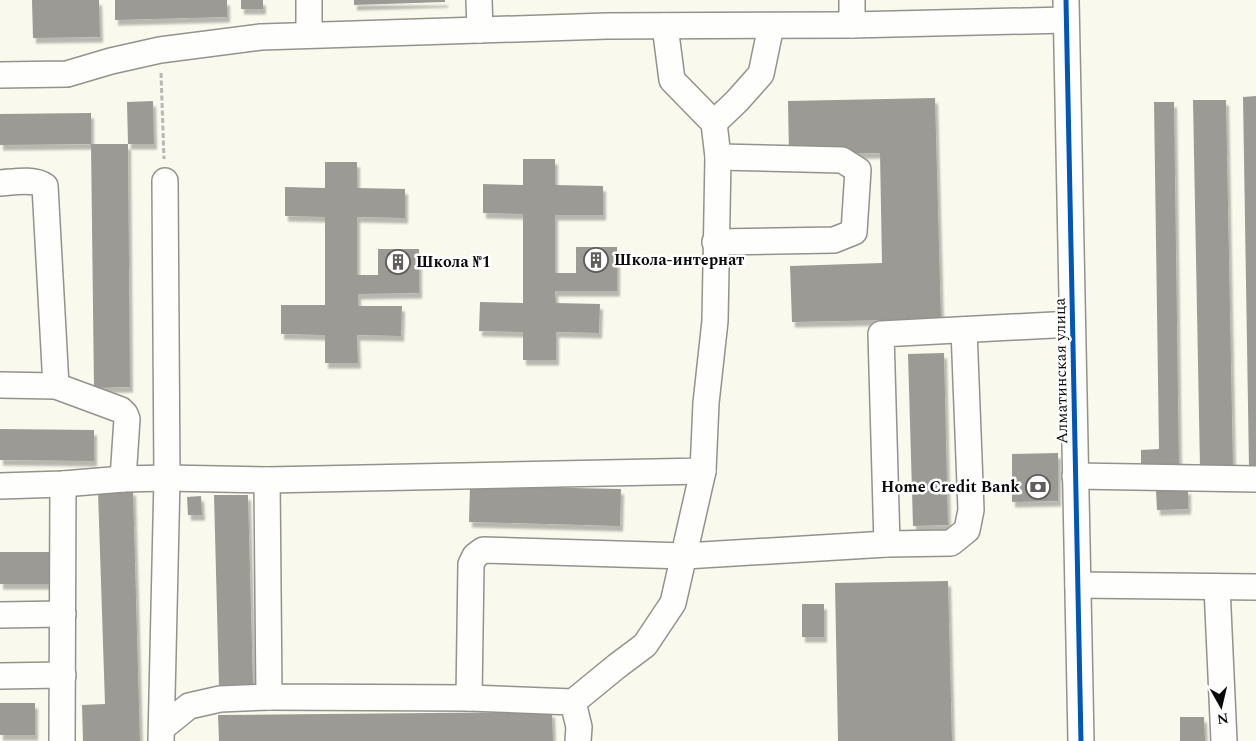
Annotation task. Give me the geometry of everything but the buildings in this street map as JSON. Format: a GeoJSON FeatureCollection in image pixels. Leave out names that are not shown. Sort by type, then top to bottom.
{"type":"FeatureCollection","features":[{"type":"Feature","properties":{"kind":"street"},"geometry":{"type":"LineString","coordinates":[[308,0],[309,35]]}},
{"type":"Feature","properties":{"kind":"street"},"geometry":{"type":"LineString","coordinates":[[479,0],[480,30]]}},
{"type":"Feature","properties":{"kind":"street"},"geometry":{"type":"LineString","coordinates":[[852,0],[852,25]]}},
{"type":"Feature","properties":{"kind":"street"},"geometry":{"type":"LineString","coordinates":[[0,75],[67,74],[111,61],[160,50],[261,36],[666,26],[852,25],[1010,11],[1066,10]]}},
{"type":"Feature","properties":{"kind":"street","name":"Алматинская улица"},"geometry":{"type":"LineString","coordinates":[[1066,10],[1081,741]]}},
{"type":"Feature","properties":{"kind":"street"},"geometry":{"type":"LineString","coordinates":[[161,735],[189,706],[220,698],[469,698],[573,702],[645,645],[673,603],[685,556],[703,471],[706,403],[715,321],[718,157],[714,123],[672,80],[666,26]]}},
{"type":"Feature","properties":{"kind":"street"},"geometry":{"type":"LineString","coordinates":[[714,123],[738,101],[761,74],[771,26]]}},
{"type":"Feature","properties":{"kind":"street"},"geometry":{"type":"LineString","coordinates":[[0,62],[111,61]]}},
{"type":"Feature","properties":{"kind":"street"},"geometry":{"type":"LineString","coordinates":[[715,242],[834,240],[854,232],[858,170],[842,160],[718,157]]}},
{"type":"Feature","properties":{"kind":"street"},"geometry":{"type":"LineString","coordinates":[[161,735],[167,478],[165,181]]}},
{"type":"Feature","properties":{"kind":"street"},"geometry":{"type":"LineString","coordinates":[[0,183],[33,182],[41,183],[45,186],[56,386]]}},
{"type":"Feature","properties":{"kind":"street"},"geometry":{"type":"LineString","coordinates":[[887,544],[881,334],[1072,324]]}},
{"type":"Feature","properties":{"kind":"street"},"geometry":{"type":"LineString","coordinates":[[469,698],[471,564],[475,556],[483,550],[685,556],[887,544],[951,543],[967,530],[971,510],[964,330]]}},
{"type":"Feature","properties":{"kind":"street"},"geometry":{"type":"LineString","coordinates":[[0,385],[56,386],[121,410],[127,419],[123,479]]}},
{"type":"Feature","properties":{"kind":"street"},"geometry":{"type":"LineString","coordinates":[[0,486],[167,478],[267,480],[703,471]]}},
{"type":"Feature","properties":{"kind":"street"},"geometry":{"type":"LineString","coordinates":[[1075,476],[1256,478]]}},
{"type":"Feature","properties":{"kind":"street"},"geometry":{"type":"LineString","coordinates":[[267,480],[269,697]]}},
{"type":"Feature","properties":{"kind":"street"},"geometry":{"type":"LineString","coordinates":[[62,741],[63,484]]}},
{"type":"Feature","properties":{"kind":"street"},"geometry":{"type":"LineString","coordinates":[[1078,585],[1256,587]]}},
{"type":"Feature","properties":{"kind":"street"},"geometry":{"type":"LineString","coordinates":[[1217,587],[1224,741]]}},
{"type":"Feature","properties":{"kind":"street"},"geometry":{"type":"LineString","coordinates":[[0,615],[63,614]]}},
{"type":"Feature","properties":{"kind":"street"},"geometry":{"type":"LineString","coordinates":[[0,676],[63,675]]}},
{"type":"Feature","properties":{"kind":"street"},"geometry":{"type":"LineString","coordinates":[[573,702],[579,727],[578,741]]}},
{"type":"Feature","properties":{"kind":"path"},"geometry":{"type":"LineString","coordinates":[[160,50],[165,181]]}},
{"type":"Feature","properties":{"kind":"cycle path"},"geometry":{"type":"LineString","coordinates":[[1066,0],[1081,741]]}},
{"type":"Feature","properties":{"kind":"place","name":"Школа-интернат"},"geometry":{"type":"Point","coordinates":[596,260]}},
{"type":"Feature","properties":{"kind":"place","name":"Школа №1"},"geometry":{"type":"Point","coordinates":[398,262]}},
{"type":"Feature","properties":{"kind":"place","name":"Home Credit Bank"},"geometry":{"type":"Point","coordinates":[1038,487]}}]}
